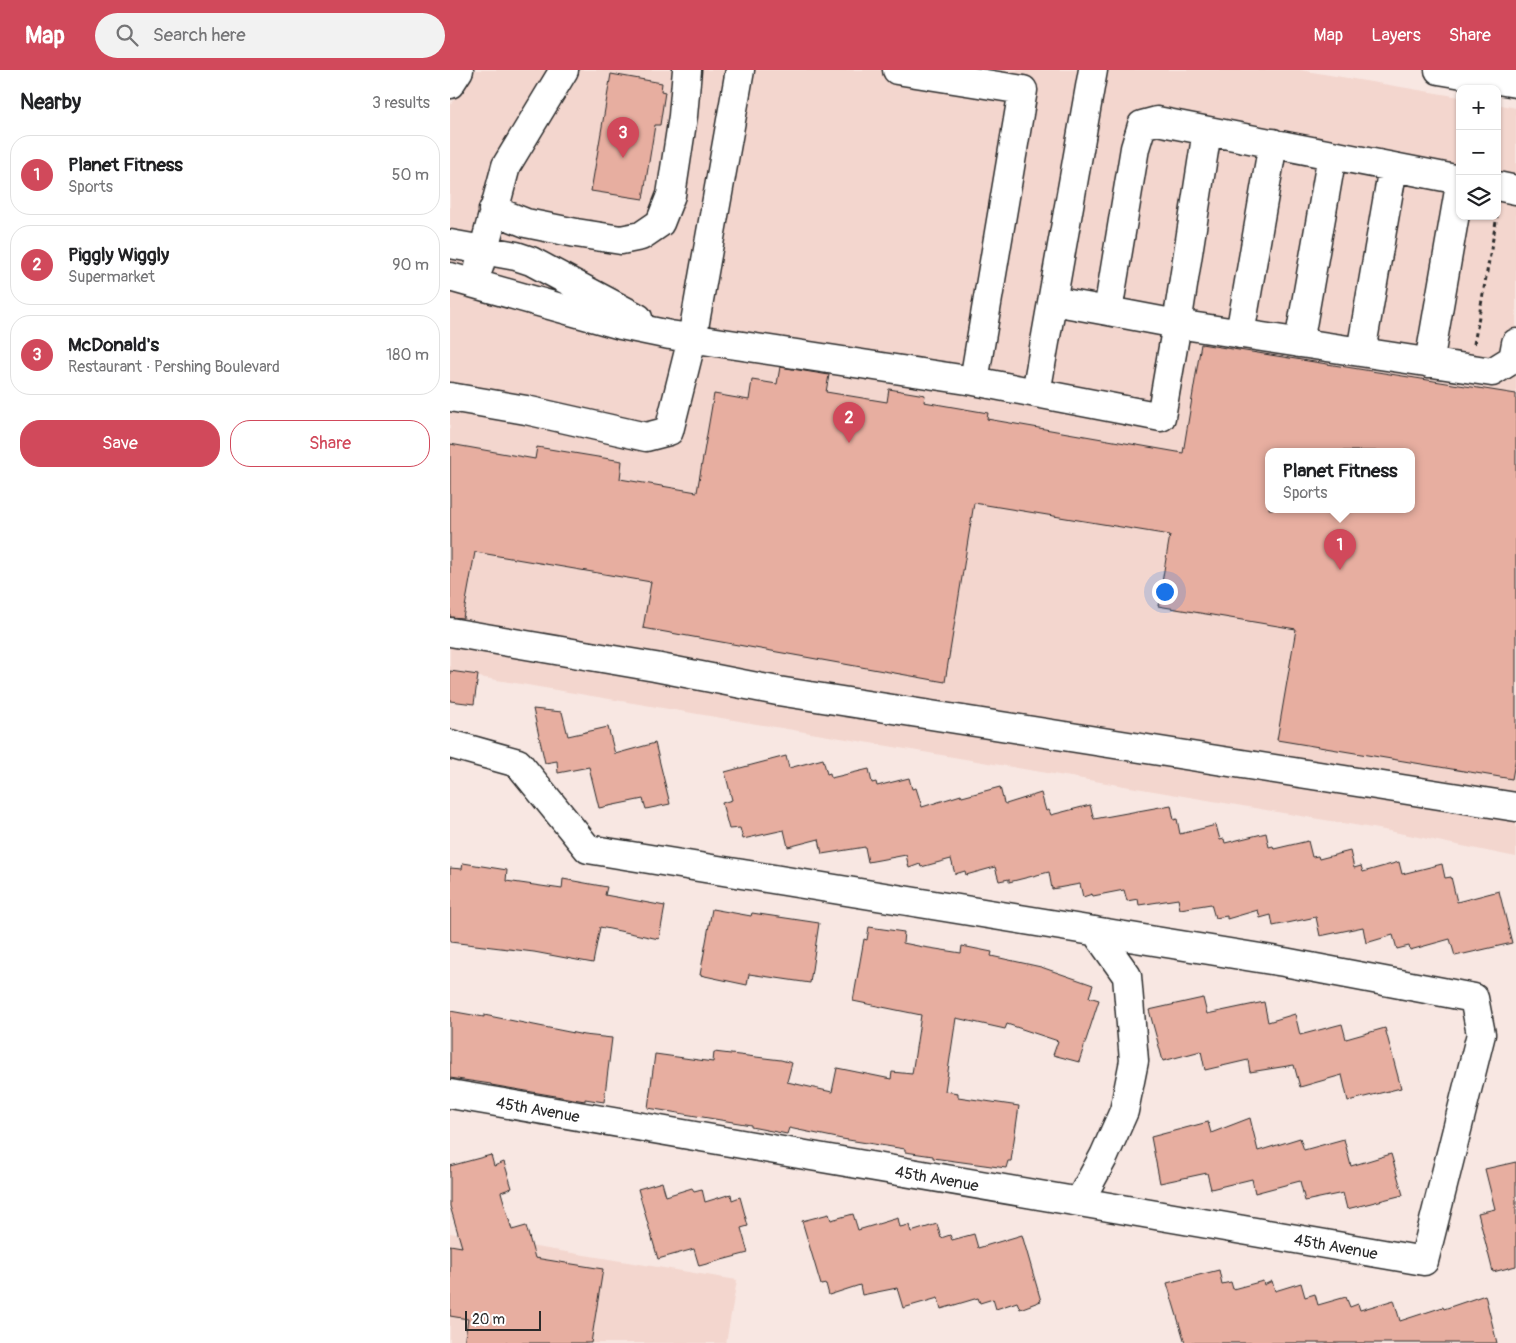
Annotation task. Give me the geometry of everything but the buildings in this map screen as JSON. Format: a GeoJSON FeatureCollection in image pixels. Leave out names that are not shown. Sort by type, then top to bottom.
{"type":"FeatureCollection","features":[{"type":"Feature","properties":{"kind":"street"},"geometry":{"type":"LineString","coordinates":[[450,84],[459,70]]}},
{"type":"Feature","properties":{"kind":"street"},"geometry":{"type":"LineString","coordinates":[[564,70],[506,166],[484,250],[463,280],[621,325],[681,337],[974,381],[1161,417],[1207,131]]}},
{"type":"Feature","properties":{"kind":"street"},"geometry":{"type":"LineString","coordinates":[[494,210],[526,223],[621,240],[641,236],[660,223],[671,195],[683,116],[687,70]]}},
{"type":"Feature","properties":{"kind":"street"},"geometry":{"type":"LineString","coordinates":[[450,397],[526,410],[646,437],[669,431],[681,337],[740,70]]}},
{"type":"Feature","properties":{"kind":"street"},"geometry":{"type":"LineString","coordinates":[[897,70],[1023,90],[974,381]]}},
{"type":"Feature","properties":{"kind":"street"},"geometry":{"type":"LineString","coordinates":[[1036,393],[1093,70]]}},
{"type":"Feature","properties":{"kind":"street"},"geometry":{"type":"LineString","coordinates":[[1439,70],[1477,83],[1516,83]]}},
{"type":"Feature","properties":{"kind":"street"},"geometry":{"type":"LineString","coordinates":[[1108,311],[1134,148],[1142,125],[1157,121],[1456,179]]}},
{"type":"Feature","properties":{"kind":"street"},"geometry":{"type":"LineString","coordinates":[[1240,334],[1273,143]]}},
{"type":"Feature","properties":{"kind":"street"},"geometry":{"type":"LineString","coordinates":[[1299,343],[1332,155]]}},
{"type":"Feature","properties":{"kind":"street"},"geometry":{"type":"LineString","coordinates":[[1361,352],[1393,167]]}},
{"type":"Feature","properties":{"kind":"street"},"geometry":{"type":"LineString","coordinates":[[1501,187],[1516,190]]}},
{"type":"Feature","properties":{"kind":"street"},"geometry":{"type":"LineString","coordinates":[[1429,363],[1456,208]]}},
{"type":"Feature","properties":{"kind":"street"},"geometry":{"type":"LineString","coordinates":[[450,244],[516,256],[532,261],[681,337]]}},
{"type":"Feature","properties":{"kind":"street"},"geometry":{"type":"LineString","coordinates":[[1053,301],[1177,324],[1492,372],[1513,359],[1516,343]]}},
{"type":"Feature","properties":{"kind":"street"},"geometry":{"type":"LineString","coordinates":[[450,632],[655,667],[778,691],[1516,807]]}},
{"type":"Feature","properties":{"kind":"street"},"geometry":{"type":"LineString","coordinates":[[450,744],[518,763],[588,849],[1095,931],[1127,976],[1134,1061],[1124,1111],[1104,1156],[1079,1202]]}},
{"type":"Feature","properties":{"kind":"street","name":"45th Avenue"},"geometry":{"type":"LineString","coordinates":[[450,1094],[1424,1261],[1482,1034],[1474,998],[1284,962],[1095,931]]}},
{"type":"Feature","properties":{"kind":"path"},"geometry":{"type":"LineString","coordinates":[[1474,349],[1495,220]]}},
{"type":"Feature","properties":{"kind":"shaded area"},"geometry":{"type":"Polygon","coordinates":[[[474,70],[1300,70],[1456,96],[1456,220],[1501,220],[1501,105],[1516,108],[1516,857],[1384,830],[450,672],[450,106],[474,70]]]}},
{"type":"Feature","properties":{"kind":"shaded area"},"geometry":{"type":"Polygon","coordinates":[[[450,1233],[737,1280],[726,1343],[450,1343],[450,1233]]]}},
{"type":"Feature","properties":{"kind":"place","name":"McDonald's"},"geometry":{"type":"Point","coordinates":[623,158]}},
{"type":"Feature","properties":{"kind":"place","name":"Piggly Wiggly"},"geometry":{"type":"Point","coordinates":[849,443]}},
{"type":"Feature","properties":{"kind":"place","name":"Planet Fitness"},"geometry":{"type":"Point","coordinates":[1340,570]}}]}
